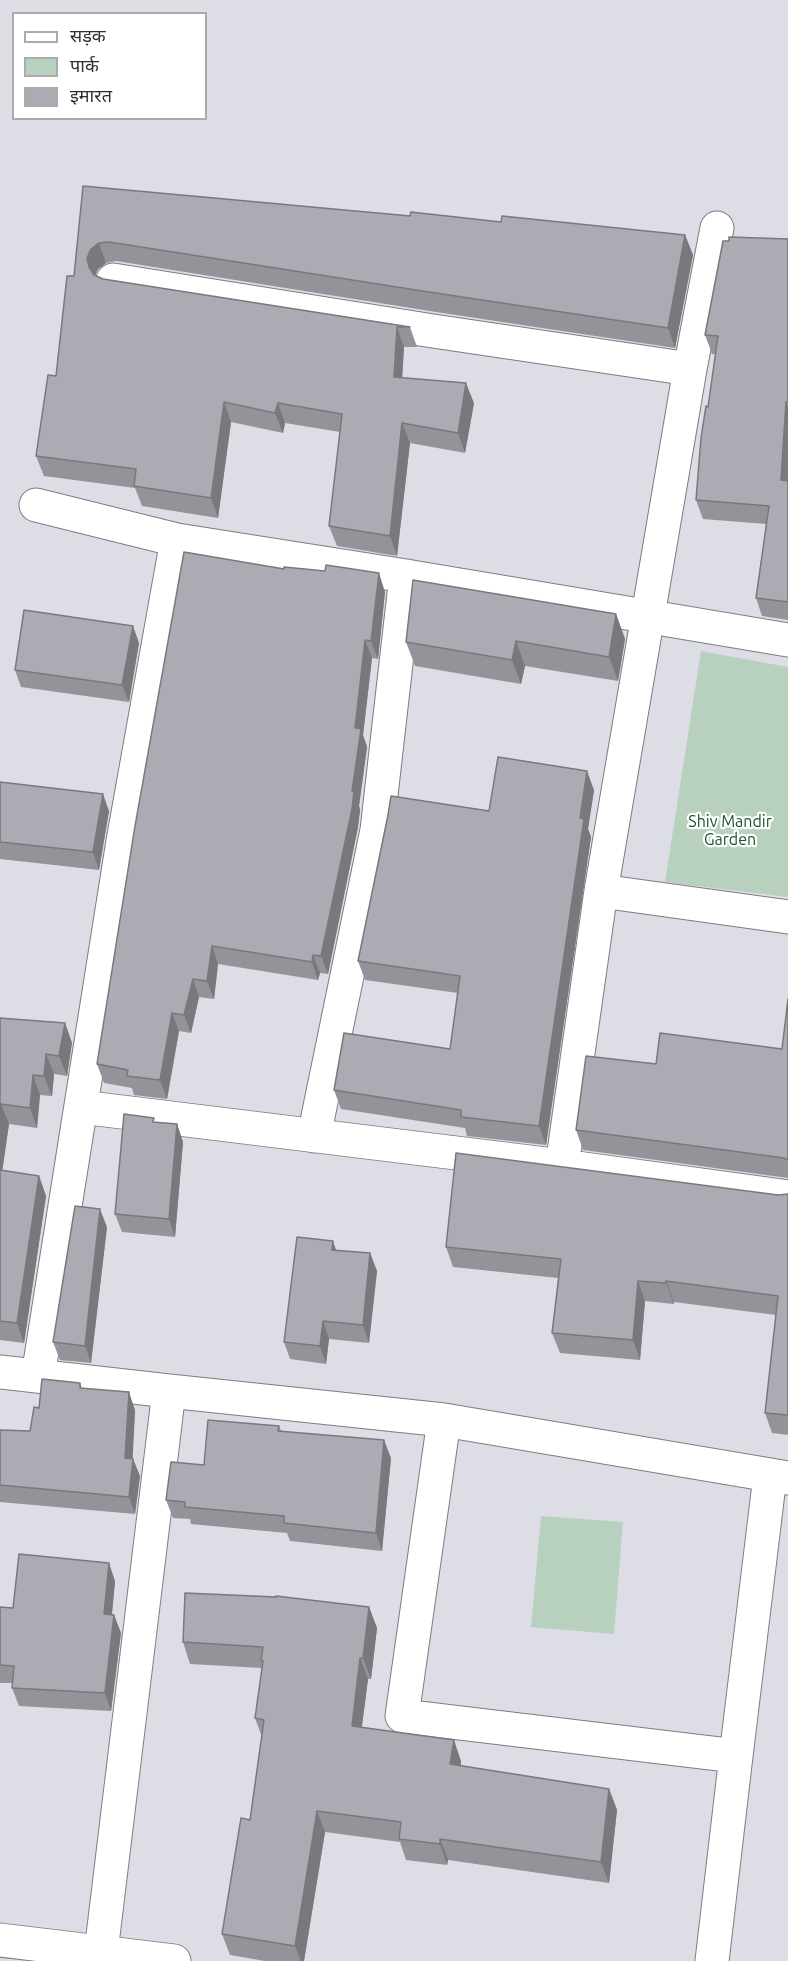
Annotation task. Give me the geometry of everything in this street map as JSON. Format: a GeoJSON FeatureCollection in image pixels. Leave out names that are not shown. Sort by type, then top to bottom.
{"type":"FeatureCollection","features":[{"type":"Feature","properties":{"kind":"street"},"geometry":{"type":"LineString","coordinates":[[562,1166],[601,891],[690,369],[717,228]]}},
{"type":"Feature","properties":{"kind":"street"},"geometry":{"type":"LineString","coordinates":[[113,280],[690,369]]}},
{"type":"Feature","properties":{"kind":"street"},"geometry":{"type":"LineString","coordinates":[[36,505],[177,540],[788,640]]}},
{"type":"Feature","properties":{"kind":"street"},"geometry":{"type":"LineString","coordinates":[[38,1376],[123,841],[177,540]]}},
{"type":"Feature","properties":{"kind":"street"},"geometry":{"type":"LineString","coordinates":[[314,1136],[377,830],[406,576]]}},
{"type":"Feature","properties":{"kind":"street"},"geometry":{"type":"LineString","coordinates":[[601,891],[788,917]]}},
{"type":"Feature","properties":{"kind":"street"},"geometry":{"type":"LineString","coordinates":[[81,1107],[562,1166],[788,1197]]}},
{"type":"Feature","properties":{"kind":"street"},"geometry":{"type":"LineString","coordinates":[[0,1372],[444,1420],[779,1477],[736,1756],[712,1961]]}},
{"type":"Feature","properties":{"kind":"street"},"geometry":{"type":"LineString","coordinates":[[101,1952],[169,1390]]}},
{"type":"Feature","properties":{"kind":"street"},"geometry":{"type":"LineString","coordinates":[[444,1420],[402,1716],[736,1756]]}},
{"type":"Feature","properties":{"kind":"street"},"geometry":{"type":"LineString","coordinates":[[0,1940],[174,1961]]}},
{"type":"Feature","properties":{"kind":"green space","name":"Shiv Mandir Garden"},"geometry":{"type":"Polygon","coordinates":[[[701,651],[788,667],[788,897],[665,882],[701,651]]]}},
{"type":"Feature","properties":{"kind":"green space"},"geometry":{"type":"Polygon","coordinates":[[[541,1516],[623,1522],[614,1634],[531,1627],[541,1516]]]}},
{"type":"Feature","properties":{"kind":"building"},"geometry":{"type":"Polygon","coordinates":[[[83,186],[410,216],[411,212],[501,222],[502,216],[685,235],[668,328],[109,242],[99,243],[91,249],[87,258],[89,267],[94,275],[103,279],[410,327],[397,327],[394,377],[466,383],[458,433],[402,423],[390,536],[329,526],[342,414],[278,403],[275,413],[224,402],[211,498],[134,486],[136,469],[36,456],[48,375],[56,376],[67,276],[74,276],[83,186]]]}},
{"type":"Feature","properties":{"kind":"building"},"geometry":{"type":"Polygon","coordinates":[[[729,237],[788,239],[788,402],[786,402],[781,480],[788,481],[788,602],[756,598],[769,506],[696,500],[701,438],[706,406],[708,407],[718,336],[705,335],[723,241],[729,241],[729,237]]]}},
{"type":"Feature","properties":{"kind":"building"},"geometry":{"type":"Polygon","coordinates":[[[184,552],[284,569],[284,567],[325,571],[326,565],[379,573],[371,641],[365,640],[355,728],[361,729],[352,791],[354,791],[352,809],[321,956],[313,955],[312,962],[212,946],[207,981],[193,979],[184,1015],[172,1013],[160,1080],[127,1076],[128,1070],[97,1064],[135,826],[184,552]]]}},
{"type":"Feature","properties":{"kind":"building"},"geometry":{"type":"Polygon","coordinates":[[[413,580],[616,614],[609,657],[516,641],[512,660],[406,642],[413,580]]]}},
{"type":"Feature","properties":{"kind":"building"},"geometry":{"type":"Polygon","coordinates":[[[24,610],[133,626],[122,685],[15,670],[24,610]]]}},
{"type":"Feature","properties":{"kind":"building"},"geometry":{"type":"Polygon","coordinates":[[[498,757],[587,771],[580,818],[584,819],[539,1126],[461,1117],[461,1110],[334,1090],[344,1033],[450,1049],[460,976],[358,961],[391,796],[489,811],[498,757]]]}},
{"type":"Feature","properties":{"kind":"building"},"geometry":{"type":"Polygon","coordinates":[[[0,782],[103,794],[93,852],[0,842],[0,782]]]}},
{"type":"Feature","properties":{"kind":"building"},"geometry":{"type":"Polygon","coordinates":[[[788,999],[788,1160],[576,1130],[586,1056],[656,1064],[660,1033],[782,1049],[788,999]]]}},
{"type":"Feature","properties":{"kind":"building"},"geometry":{"type":"Polygon","coordinates":[[[0,1018],[65,1023],[59,1056],[46,1054],[44,1076],[33,1075],[30,1108],[1,1104],[0,1114],[0,1018]]]}},
{"type":"Feature","properties":{"kind":"building"},"geometry":{"type":"Polygon","coordinates":[[[124,1114],[154,1118],[153,1122],[177,1124],[169,1219],[115,1214],[124,1114]]]}},
{"type":"Feature","properties":{"kind":"building"},"geometry":{"type":"Polygon","coordinates":[[[456,1153],[778,1195],[788,1194],[788,1415],[765,1413],[778,1296],[666,1281],[666,1283],[638,1281],[633,1340],[552,1333],[561,1259],[446,1247],[456,1153]]]}},
{"type":"Feature","properties":{"kind":"building"},"geometry":{"type":"Polygon","coordinates":[[[0,1170],[39,1176],[17,1323],[0,1321],[0,1170]]]}},
{"type":"Feature","properties":{"kind":"building"},"geometry":{"type":"Polygon","coordinates":[[[75,1206],[100,1209],[85,1346],[53,1342],[75,1206]]]}},
{"type":"Feature","properties":{"kind":"building"},"geometry":{"type":"Polygon","coordinates":[[[297,1237],[333,1241],[332,1250],[370,1253],[363,1325],[323,1321],[320,1346],[284,1342],[297,1237]]]}},
{"type":"Feature","properties":{"kind":"building"},"geometry":{"type":"Polygon","coordinates":[[[42,1379],[80,1383],[80,1388],[129,1392],[125,1458],[133,1459],[129,1497],[0,1485],[0,1430],[30,1431],[34,1407],[39,1408],[42,1379]]]}},
{"type":"Feature","properties":{"kind":"building"},"geometry":{"type":"Polygon","coordinates":[[[208,1420],[279,1426],[278,1431],[384,1440],[376,1533],[284,1523],[284,1516],[185,1507],[185,1502],[166,1500],[171,1462],[204,1465],[208,1420]]]}},
{"type":"Feature","properties":{"kind":"building"},"geometry":{"type":"Polygon","coordinates":[[[19,1554],[109,1563],[104,1614],[114,1615],[105,1693],[12,1688],[14,1666],[0,1665],[0,1607],[13,1608],[19,1554]]]}},
{"type":"Feature","properties":{"kind":"building"},"geometry":{"type":"Polygon","coordinates":[[[185,1593],[276,1596],[369,1607],[352,1726],[454,1740],[450,1764],[609,1789],[601,1862],[440,1839],[440,1844],[399,1839],[401,1822],[317,1811],[295,1946],[222,1934],[241,1818],[250,1820],[264,1720],[255,1718],[263,1647],[183,1642],[185,1593]]]}}]}
